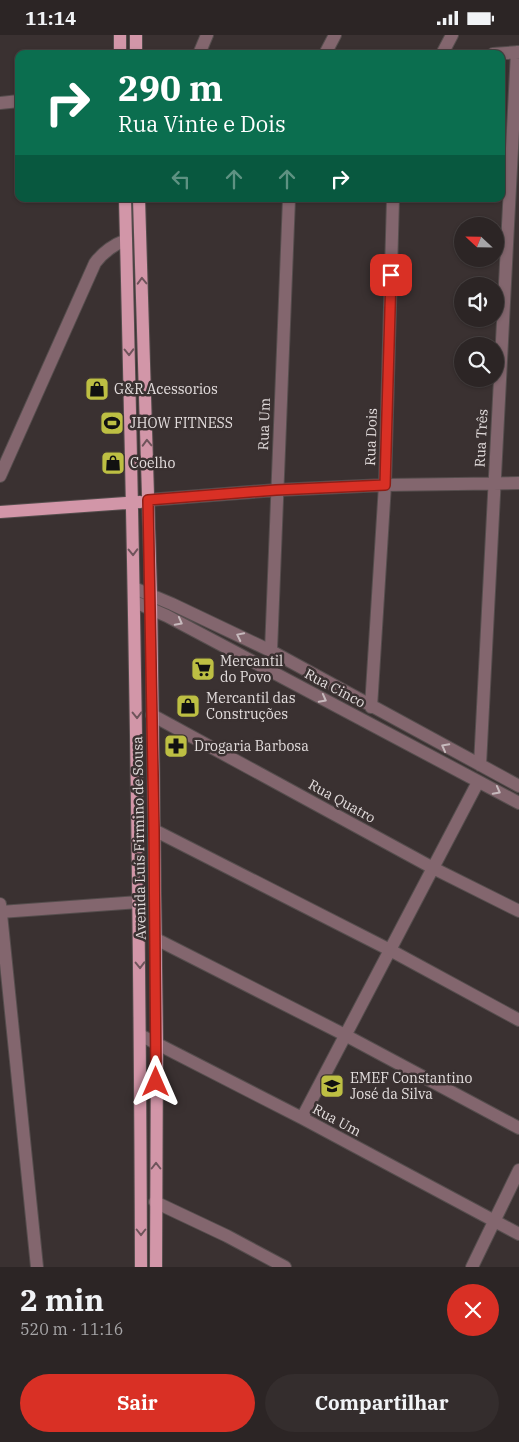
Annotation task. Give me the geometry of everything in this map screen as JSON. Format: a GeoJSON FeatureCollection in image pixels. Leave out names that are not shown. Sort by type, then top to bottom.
{"type":"FeatureCollection","features":[{"type":"Feature","properties":{"kind":"main road"},"geometry":{"type":"LineString","coordinates":[[120,35],[120,50]]}},
{"type":"Feature","properties":{"kind":"main road"},"geometry":{"type":"LineString","coordinates":[[136,35],[136,50]]}},
{"type":"Feature","properties":{"kind":"main road","name":"Avenida Luís Firmino de Sousa"},"geometry":{"type":"LineString","coordinates":[[125,202],[135,601],[141,1267]]}},
{"type":"Feature","properties":{"kind":"main road","name":"Avenida Luís Firmino de Sousa"},"geometry":{"type":"LineString","coordinates":[[139,202],[151,594],[157,1043],[156,1267]]}},
{"type":"Feature","properties":{"kind":"main road"},"geometry":{"type":"LineString","coordinates":[[0,512],[132,503],[148,500]]}},
{"type":"Feature","properties":{"kind":"main road"},"geometry":{"type":"LineString","coordinates":[[137,738],[152,738]]}},
{"type":"Feature","properties":{"kind":"street"},"geometry":{"type":"LineString","coordinates":[[201,50],[207,35]]}},
{"type":"Feature","properties":{"kind":"street"},"geometry":{"type":"LineString","coordinates":[[327,50],[335,35]]}},
{"type":"Feature","properties":{"kind":"street"},"geometry":{"type":"LineString","coordinates":[[444,50],[452,35]]}},
{"type":"Feature","properties":{"kind":"street"},"geometry":{"type":"LineString","coordinates":[[505,53],[518,52]]}},
{"type":"Feature","properties":{"kind":"street","name":"Rua Três"},"geometry":{"type":"LineString","coordinates":[[480,765],[518,52]]}},
{"type":"Feature","properties":{"kind":"street"},"geometry":{"type":"LineString","coordinates":[[0,103],[15,101]]}},
{"type":"Feature","properties":{"kind":"street","name":"Rua Um"},"geometry":{"type":"LineString","coordinates":[[271,651],[289,202]]}},
{"type":"Feature","properties":{"kind":"street","name":"Rua Dois"},"geometry":{"type":"LineString","coordinates":[[371,707],[385,485],[393,202]]}},
{"type":"Feature","properties":{"kind":"street"},"geometry":{"type":"LineString","coordinates":[[0,476],[95,263],[111,247],[126,240]]}},
{"type":"Feature","properties":{"kind":"street"},"geometry":{"type":"LineString","coordinates":[[148,500],[276,490],[385,485],[519,483]]}},
{"type":"Feature","properties":{"kind":"street","name":"Rua Cinco"},"geometry":{"type":"LineString","coordinates":[[134,588],[151,594],[271,651],[519,786]]}},
{"type":"Feature","properties":{"kind":"street","name":"Rua Cinco"},"geometry":{"type":"LineString","coordinates":[[135,601],[150,607],[519,803]]}},
{"type":"Feature","properties":{"kind":"street","name":"Rua Quatro"},"geometry":{"type":"LineString","coordinates":[[152,715],[433,868],[519,911]]}},
{"type":"Feature","properties":{"kind":"street"},"geometry":{"type":"LineString","coordinates":[[302,1118],[478,781]]}},
{"type":"Feature","properties":{"kind":"street"},"geometry":{"type":"LineString","coordinates":[[154,830],[390,950],[519,1019]]}},
{"type":"Feature","properties":{"kind":"street"},"geometry":{"type":"LineString","coordinates":[[0,912],[139,902]]}},
{"type":"Feature","properties":{"kind":"street"},"geometry":{"type":"LineString","coordinates":[[0,904],[37,1267]]}},
{"type":"Feature","properties":{"kind":"street"},"geometry":{"type":"LineString","coordinates":[[156,939],[345,1035],[519,1128]]}},
{"type":"Feature","properties":{"kind":"street","name":"Rua Um"},"geometry":{"type":"LineString","coordinates":[[140,1035],[302,1118],[519,1234]]}},
{"type":"Feature","properties":{"kind":"street"},"geometry":{"type":"LineString","coordinates":[[472,1267],[493,1220],[519,1170]]}},
{"type":"Feature","properties":{"kind":"street"},"geometry":{"type":"LineString","coordinates":[[156,1202],[285,1267]]}},
{"type":"Feature","properties":{"kind":"place","name":"G&R Acessorios"},"geometry":{"type":"Point","coordinates":[97,389]}},
{"type":"Feature","properties":{"kind":"place","name":"JHOW FITNESS"},"geometry":{"type":"Point","coordinates":[112,423]}},
{"type":"Feature","properties":{"kind":"place","name":"Coelho"},"geometry":{"type":"Point","coordinates":[113,463]}},
{"type":"Feature","properties":{"kind":"place","name":"Mercantil do Povo"},"geometry":{"type":"Point","coordinates":[203,669]}},
{"type":"Feature","properties":{"kind":"place","name":"Mercantil das Construções"},"geometry":{"type":"Point","coordinates":[188,706]}},
{"type":"Feature","properties":{"kind":"place","name":"Drogaria Barbosa"},"geometry":{"type":"Point","coordinates":[176,746]}},
{"type":"Feature","properties":{"kind":"place","name":"EMEF Constantino José da Silva"},"geometry":{"type":"Point","coordinates":[332,1086]}},
{"type":"Feature","properties":{"kind":"route"},"geometry":{"type":"LineString","coordinates":[[156,1082],[157,1025],[148,500],[276,490],[385,485],[391,275]]}}]}
